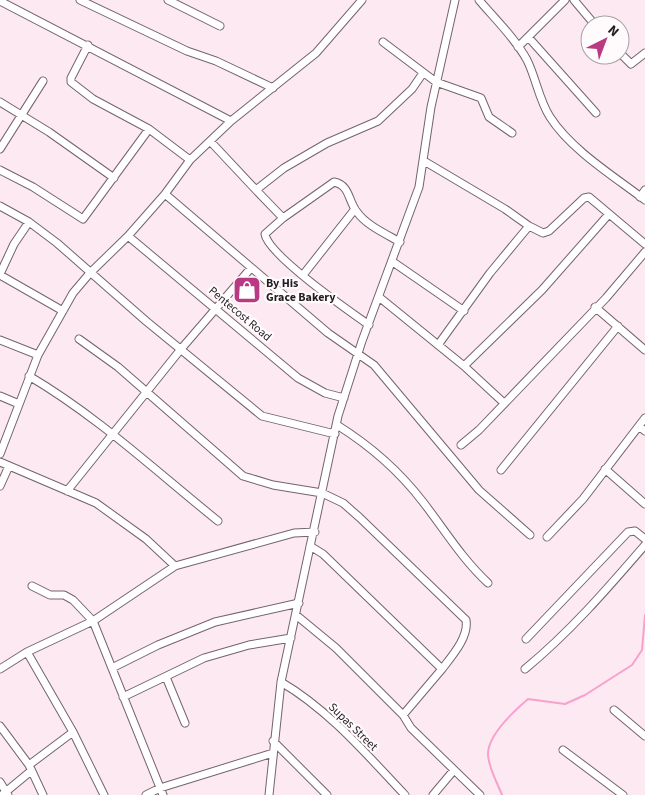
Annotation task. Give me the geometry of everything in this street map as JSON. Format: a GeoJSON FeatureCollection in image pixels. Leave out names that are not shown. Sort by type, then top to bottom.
{"type":"FeatureCollection","features":[{"type":"Feature","properties":{"kind":"street"},"geometry":{"type":"LineString","coordinates":[[80,0],[187,51],[216,61],[273,88]]}},
{"type":"Feature","properties":{"kind":"street"},"geometry":{"type":"LineString","coordinates":[[168,0],[220,26]]}},
{"type":"Feature","properties":{"kind":"street"},"geometry":{"type":"LineString","coordinates":[[0,454],[38,355],[73,293],[165,194],[190,160],[231,121],[316,53],[362,0]]}},
{"type":"Feature","properties":{"kind":"street"},"geometry":{"type":"LineString","coordinates":[[269,795],[280,682],[299,603],[310,546],[315,532],[337,425],[359,353],[419,187],[436,82],[455,0]]}},
{"type":"Feature","properties":{"kind":"street"},"geometry":{"type":"LineString","coordinates":[[479,0],[527,60],[547,111],[555,123],[585,153],[643,196]]}},
{"type":"Feature","properties":{"kind":"street"},"geometry":{"type":"LineString","coordinates":[[518,47],[565,0]]}},
{"type":"Feature","properties":{"kind":"street"},"geometry":{"type":"LineString","coordinates":[[574,0],[587,15]]}},
{"type":"Feature","properties":{"kind":"street"},"geometry":{"type":"LineString","coordinates":[[0,1],[88,45],[231,121]]}},
{"type":"Feature","properties":{"kind":"street"},"geometry":{"type":"LineString","coordinates":[[529,38],[596,113]]}},
{"type":"Feature","properties":{"kind":"street"},"geometry":{"type":"LineString","coordinates":[[383,42],[436,82],[481,98],[489,117],[512,133]]}},
{"type":"Feature","properties":{"kind":"street"},"geometry":{"type":"LineString","coordinates":[[88,45],[70,78],[71,82],[93,99],[149,129],[190,160]]}},
{"type":"Feature","properties":{"kind":"street"},"geometry":{"type":"LineString","coordinates":[[630,63],[645,53]]}},
{"type":"Feature","properties":{"kind":"street"},"geometry":{"type":"LineString","coordinates":[[256,190],[284,168],[327,143],[348,132],[378,121],[412,89],[423,73]]}},
{"type":"Feature","properties":{"kind":"street"},"geometry":{"type":"LineString","coordinates":[[0,149],[43,81]]}},
{"type":"Feature","properties":{"kind":"street"},"geometry":{"type":"LineString","coordinates":[[0,102],[114,178]]}},
{"type":"Feature","properties":{"kind":"street"},"geometry":{"type":"LineString","coordinates":[[0,170],[33,187],[83,219],[149,129]]}},
{"type":"Feature","properties":{"kind":"street"},"geometry":{"type":"LineString","coordinates":[[210,141],[283,218]]}},
{"type":"Feature","properties":{"kind":"street"},"geometry":{"type":"LineString","coordinates":[[424,162],[506,209],[529,226],[543,232],[549,232],[586,197],[592,199],[645,244]]}},
{"type":"Feature","properties":{"kind":"street"},"geometry":{"type":"LineString","coordinates":[[369,325],[303,275],[266,241],[265,234],[283,218],[334,182],[340,184],[349,193],[354,209],[359,215],[400,242]]}},
{"type":"Feature","properties":{"kind":"street"},"geometry":{"type":"LineString","coordinates":[[165,194],[328,333],[374,365],[479,490],[530,535]]}},
{"type":"Feature","properties":{"kind":"street"},"geometry":{"type":"LineString","coordinates":[[0,206],[29,222],[262,416],[335,434]]}},
{"type":"Feature","properties":{"kind":"street"},"geometry":{"type":"LineString","coordinates":[[303,275],[354,209]]}},
{"type":"Feature","properties":{"kind":"street"},"geometry":{"type":"LineString","coordinates":[[464,366],[542,290],[609,214]]}},
{"type":"Feature","properties":{"kind":"street"},"geometry":{"type":"LineString","coordinates":[[29,222],[14,244],[0,275],[63,311]]}},
{"type":"Feature","properties":{"kind":"street"},"geometry":{"type":"LineString","coordinates":[[438,345],[490,273],[529,226]]}},
{"type":"Feature","properties":{"kind":"street","name":"Pentecost Road"},"geometry":{"type":"LineString","coordinates":[[128,236],[304,383],[325,393],[344,398]]}},
{"type":"Feature","properties":{"kind":"street"},"geometry":{"type":"LineString","coordinates":[[461,445],[504,403],[595,307],[606,298],[645,252]]}},
{"type":"Feature","properties":{"kind":"street"},"geometry":{"type":"LineString","coordinates":[[393,262],[464,311]]}},
{"type":"Feature","properties":{"kind":"street"},"geometry":{"type":"LineString","coordinates":[[67,491],[181,349],[251,268]]}},
{"type":"Feature","properties":{"kind":"street"},"geometry":{"type":"LineString","coordinates":[[379,298],[464,366],[504,403]]}},
{"type":"Feature","properties":{"kind":"street"},"geometry":{"type":"LineString","coordinates":[[595,307],[645,350]]}},
{"type":"Feature","properties":{"kind":"street"},"geometry":{"type":"LineString","coordinates":[[501,470],[618,326]]}},
{"type":"Feature","properties":{"kind":"street"},"geometry":{"type":"LineString","coordinates":[[79,339],[118,367],[244,476],[274,485],[322,493],[343,503],[466,620],[464,633],[455,652],[403,715]]}},
{"type":"Feature","properties":{"kind":"street"},"geometry":{"type":"LineString","coordinates":[[0,340],[38,355]]}},
{"type":"Feature","properties":{"kind":"street"},"geometry":{"type":"LineString","coordinates":[[29,376],[54,390],[218,521]]}},
{"type":"Feature","properties":{"kind":"street"},"geometry":{"type":"LineString","coordinates":[[0,396],[19,404]]}},
{"type":"Feature","properties":{"kind":"street"},"geometry":{"type":"LineString","coordinates":[[547,537],[582,499],[645,418]]}},
{"type":"Feature","properties":{"kind":"street"},"geometry":{"type":"LineString","coordinates":[[337,425],[356,437],[407,483],[424,503],[440,527],[488,583]]}},
{"type":"Feature","properties":{"kind":"street"},"geometry":{"type":"LineString","coordinates":[[639,426],[645,431]]}},
{"type":"Feature","properties":{"kind":"street"},"geometry":{"type":"LineString","coordinates":[[0,462],[96,503],[121,519],[175,566]]}},
{"type":"Feature","properties":{"kind":"street"},"geometry":{"type":"LineString","coordinates":[[0,486],[9,466]]}},
{"type":"Feature","properties":{"kind":"street"},"geometry":{"type":"LineString","coordinates":[[605,469],[645,504]]}},
{"type":"Feature","properties":{"kind":"street"},"geometry":{"type":"LineString","coordinates":[[526,639],[628,532],[635,531],[645,539]]}},
{"type":"Feature","properties":{"kind":"street"},"geometry":{"type":"LineString","coordinates":[[0,669],[27,652],[93,621],[175,566],[294,533],[315,532]]}},
{"type":"Feature","properties":{"kind":"street"},"geometry":{"type":"LineString","coordinates":[[525,669],[556,644],[603,594],[645,545]]}},
{"type":"Feature","properties":{"kind":"street"},"geometry":{"type":"LineString","coordinates":[[310,546],[323,554],[442,669]]}},
{"type":"Feature","properties":{"kind":"street"},"geometry":{"type":"LineString","coordinates":[[32,586],[50,595],[64,595],[73,600],[93,621],[162,791]]}},
{"type":"Feature","properties":{"kind":"street"},"geometry":{"type":"LineString","coordinates":[[112,668],[158,645],[215,622],[299,603]]}},
{"type":"Feature","properties":{"kind":"street"},"geometry":{"type":"LineString","coordinates":[[296,615],[336,648],[403,715],[411,728],[480,795]]}},
{"type":"Feature","properties":{"kind":"street"},"geometry":{"type":"LineString","coordinates":[[123,697],[204,658],[249,645],[291,638]]}},
{"type":"Feature","properties":{"kind":"street"},"geometry":{"type":"LineString","coordinates":[[27,652],[73,732],[104,795]]}},
{"type":"Feature","properties":{"kind":"street"},"geometry":{"type":"LineString","coordinates":[[166,677],[185,723]]}},
{"type":"Feature","properties":{"kind":"street","name":"Supas Street"},"geometry":{"type":"LineString","coordinates":[[280,682],[307,699],[350,738],[405,795]]}},
{"type":"Feature","properties":{"kind":"street"},"geometry":{"type":"LineString","coordinates":[[614,710],[645,736]]}},
{"type":"Feature","properties":{"kind":"street"},"geometry":{"type":"LineString","coordinates":[[0,726],[30,768],[43,795]]}},
{"type":"Feature","properties":{"kind":"street"},"geometry":{"type":"LineString","coordinates":[[0,782],[5,794],[30,768],[73,732]]}},
{"type":"Feature","properties":{"kind":"street"},"geometry":{"type":"LineString","coordinates":[[273,741],[327,795]]}},
{"type":"Feature","properties":{"kind":"street"},"geometry":{"type":"LineString","coordinates":[[563,750],[623,795]]}},
{"type":"Feature","properties":{"kind":"street"},"geometry":{"type":"LineString","coordinates":[[146,795],[273,753]]}},
{"type":"Feature","properties":{"kind":"street"},"geometry":{"type":"LineString","coordinates":[[432,795],[454,770]]}},
{"type":"Feature","properties":{"kind":"waterway"},"geometry":{"type":"LineString","coordinates":[[502,795],[488,755],[492,740],[502,724],[528,699],[565,704],[585,695],[632,665],[642,650],[645,615]]}},
{"type":"Feature","properties":{"kind":"place","name":"By His Grace Bakery"},"geometry":{"type":"Point","coordinates":[247,290]}}]}
